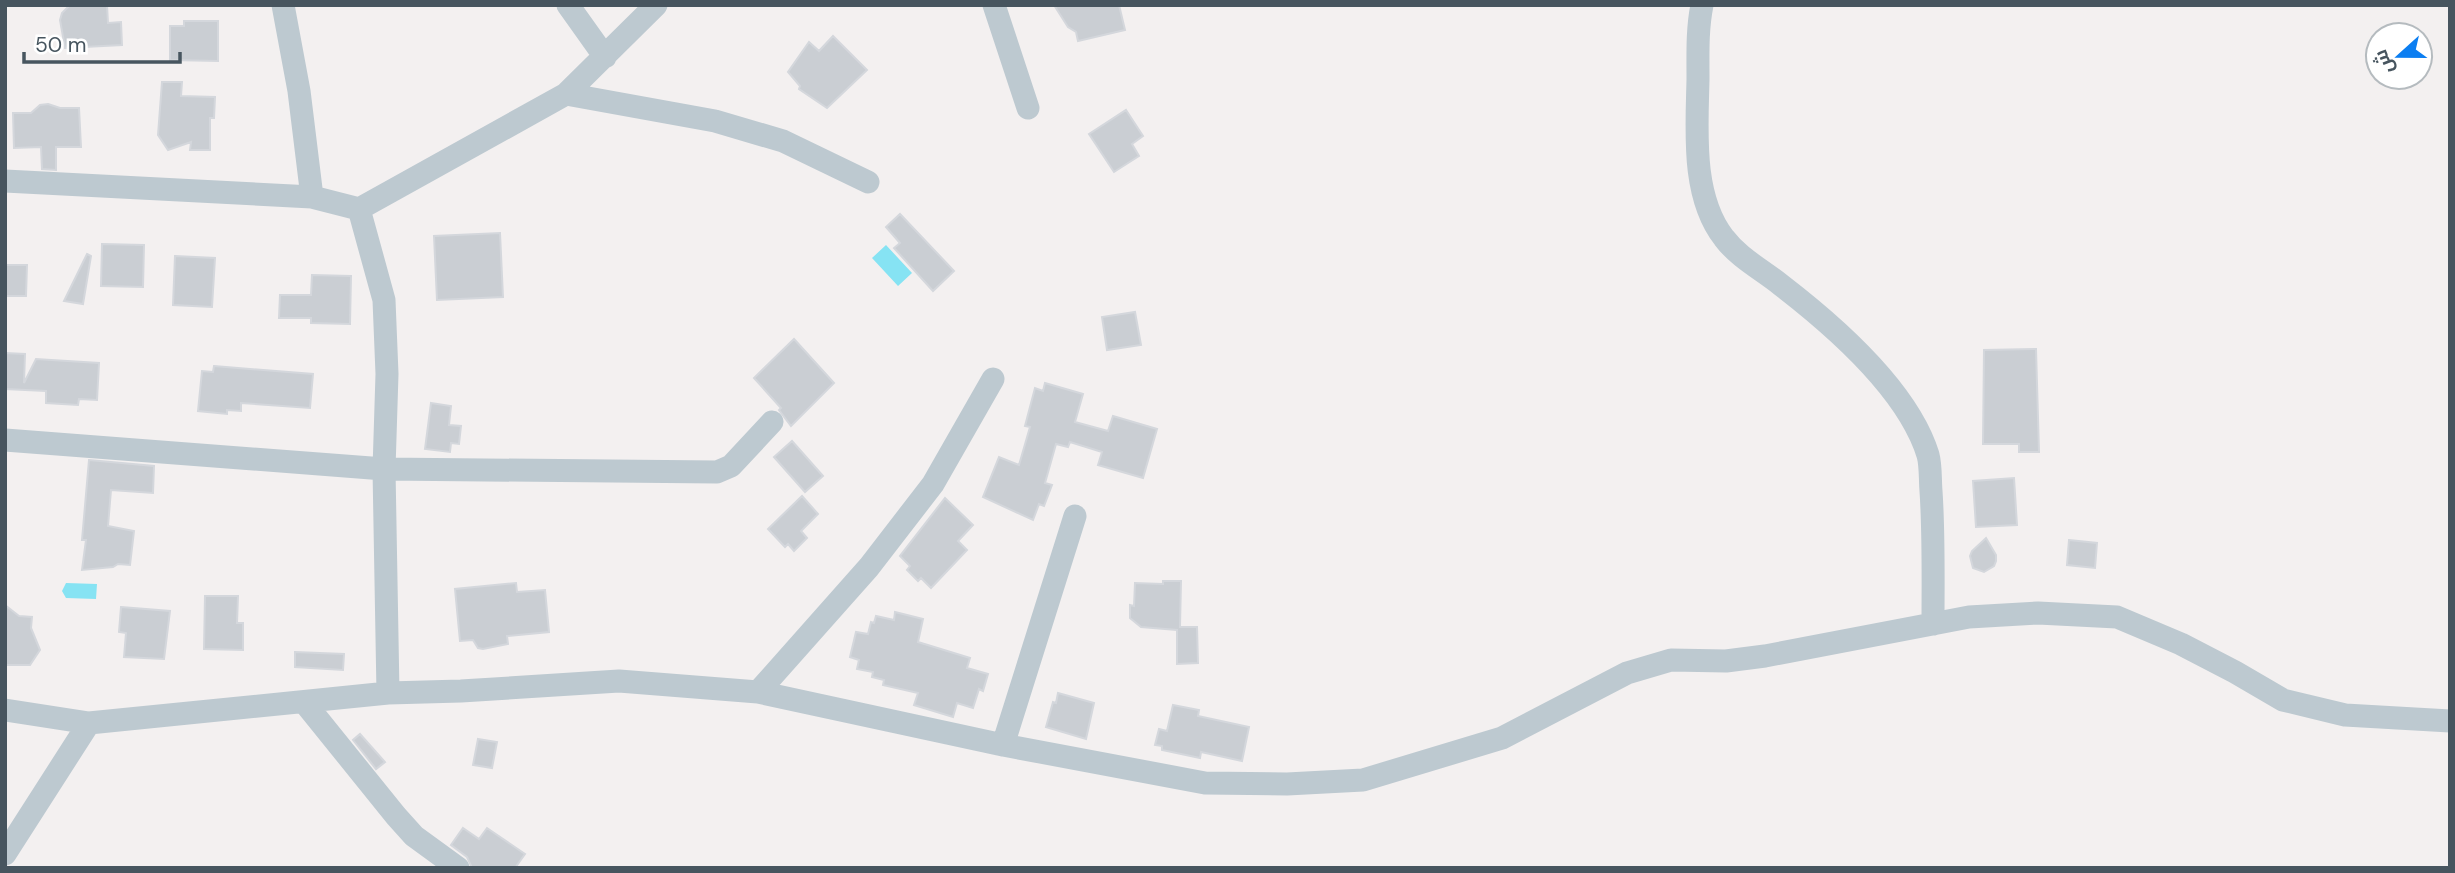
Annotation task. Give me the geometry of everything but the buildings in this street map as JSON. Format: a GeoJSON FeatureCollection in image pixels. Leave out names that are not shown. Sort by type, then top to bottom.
{"type":"FeatureCollection","features":[{"type":"Feature","properties":{"kind":"street"},"geometry":{"type":"LineString","coordinates":[[283,5],[299,91],[312,197]]}},
{"type":"Feature","properties":{"kind":"street"},"geometry":{"type":"LineString","coordinates":[[568,5],[605,57]]}},
{"type":"Feature","properties":{"kind":"street"},"geometry":{"type":"LineString","coordinates":[[5,181],[312,197],[359,209],[566,94],[656,5]]}},
{"type":"Feature","properties":{"kind":"street"},"geometry":{"type":"LineString","coordinates":[[994,5],[1027,108]]}},
{"type":"Feature","properties":{"kind":"street"},"geometry":{"type":"LineString","coordinates":[[1703,5],[1699,22],[1698,123],[1701,179],[1711,218],[1723,238],[1741,257],[1779,283],[1833,327],[1894,393],[1919,433],[1929,457],[1933,624]]}},
{"type":"Feature","properties":{"kind":"street"},"geometry":{"type":"LineString","coordinates":[[566,94],[715,121],[783,141],[868,182]]}},
{"type":"Feature","properties":{"kind":"street"},"geometry":{"type":"LineString","coordinates":[[359,209],[384,300],[387,373],[384,469],[388,693]]}},
{"type":"Feature","properties":{"kind":"street"},"geometry":{"type":"LineString","coordinates":[[758,692],[869,566],[933,484],[993,379]]}},
{"type":"Feature","properties":{"kind":"street"},"geometry":{"type":"LineString","coordinates":[[5,440],[384,469],[717,472],[731,466],[772,422]]}},
{"type":"Feature","properties":{"kind":"street"},"geometry":{"type":"LineString","coordinates":[[1003,745],[1075,516]]}},
{"type":"Feature","properties":{"kind":"street"},"geometry":{"type":"LineString","coordinates":[[5,710],[89,723],[388,693],[619,681],[758,692],[1003,745],[1205,783],[1287,784],[1363,780],[1502,738],[1627,673],[1671,660],[1726,661],[1969,617],[2038,613],[2116,617],[2181,644],[2283,700],[2345,715],[2450,721]]}},
{"type":"Feature","properties":{"kind":"street"},"geometry":{"type":"LineString","coordinates":[[304,702],[414,836],[458,868]]}},
{"type":"Feature","properties":{"kind":"street"},"geometry":{"type":"LineString","coordinates":[[5,854],[89,723]]}},
{"type":"Feature","properties":{"kind":"water"},"geometry":{"type":"Polygon","coordinates":[[[886,245],[912,273],[898,286],[872,258],[886,245]]]}},
{"type":"Feature","properties":{"kind":"water"},"geometry":{"type":"Polygon","coordinates":[[[66,583],[97,584],[96,599],[66,598],[62,591],[66,583]]]}}]}
